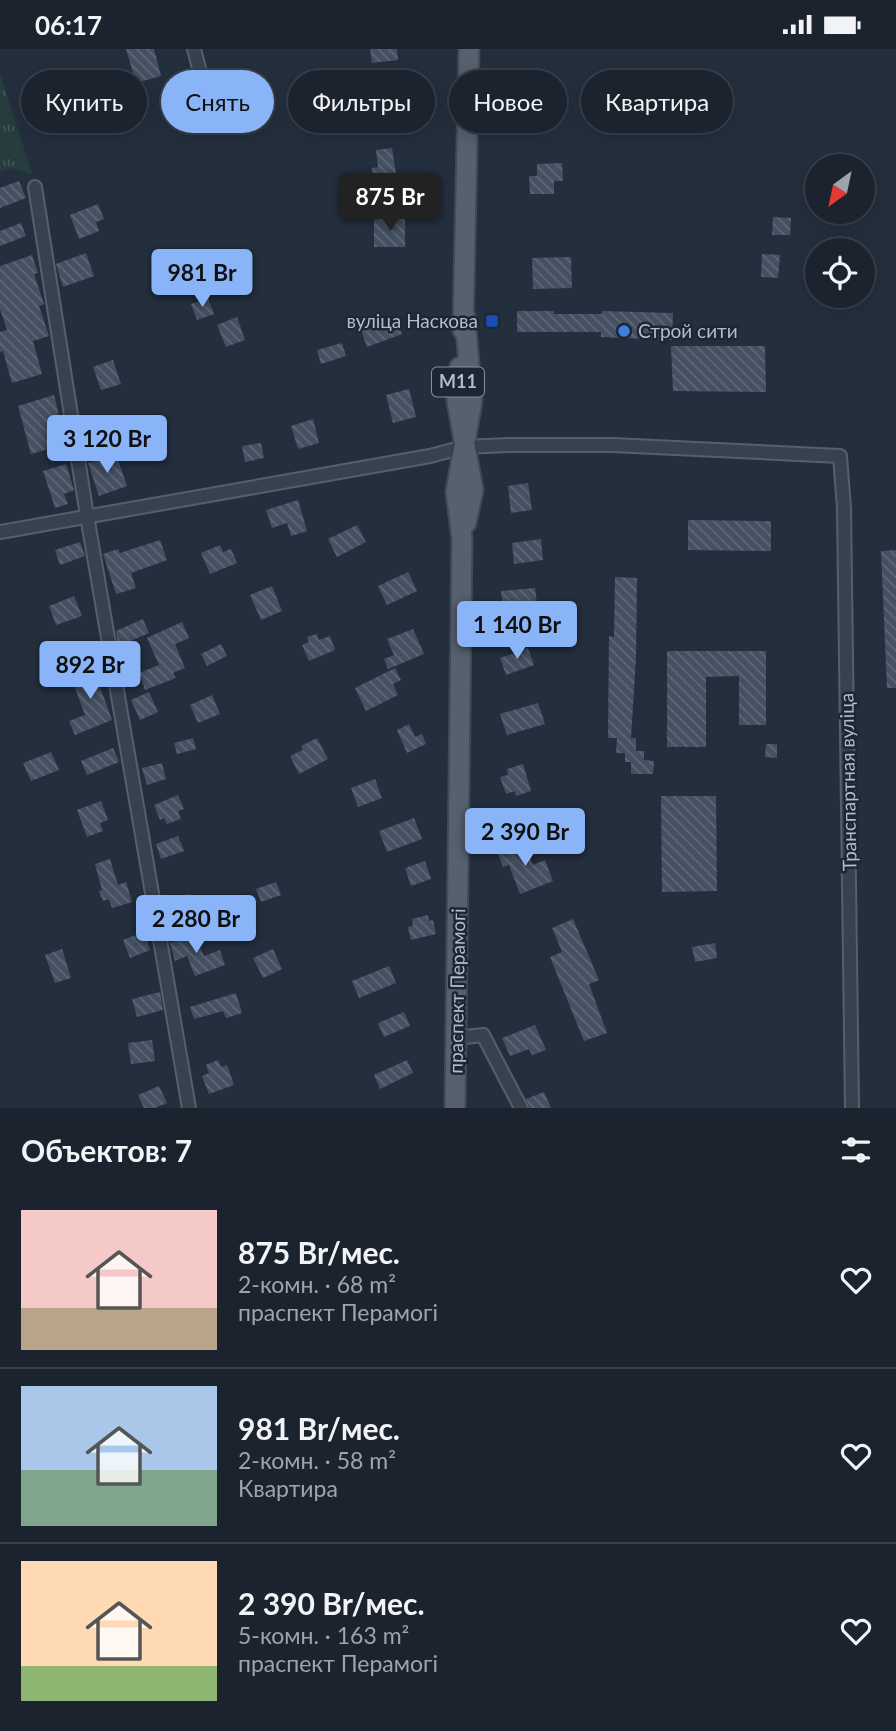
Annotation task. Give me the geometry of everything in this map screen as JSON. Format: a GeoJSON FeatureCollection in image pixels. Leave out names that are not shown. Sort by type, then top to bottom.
{"type":"FeatureCollection","features":[{"type":"Feature","properties":{"kind":"main road","name":"праспект Перамогі"},"geometry":{"type":"LineString","coordinates":[[455,1108],[462,538],[456,492],[464,447],[457,401],[465,317],[469,49]]}},
{"type":"Feature","properties":{"kind":"street"},"geometry":{"type":"LineString","coordinates":[[194,49],[200,70]]}},
{"type":"Feature","properties":{"kind":"street"},"geometry":{"type":"LineString","coordinates":[[35,187],[87,516],[190,1108]]}},
{"type":"Feature","properties":{"kind":"street","name":"Транспартная вуліца"},"geometry":{"type":"LineString","coordinates":[[464,447],[613,445],[840,456],[844,508],[852,1108]]}},
{"type":"Feature","properties":{"kind":"street"},"geometry":{"type":"LineString","coordinates":[[0,532],[430,456],[464,447]]}},
{"type":"Feature","properties":{"kind":"street"},"geometry":{"type":"LineString","coordinates":[[456,1038],[483,1035],[522,1108]]}},
{"type":"Feature","properties":{"kind":"green space"},"geometry":{"type":"Polygon","coordinates":[[[0,73],[32,174],[11,168],[0,172],[0,73]]]}},
{"type":"Feature","properties":{"kind":"building"},"geometry":{"type":"Polygon","coordinates":[[[126,49],[154,49],[161,76],[147,80],[147,70],[132,70],[126,49]]]}},
{"type":"Feature","properties":{"kind":"building"},"geometry":{"type":"Polygon","coordinates":[[[370,49],[397,49],[398,60],[372,63],[370,49]]]}},
{"type":"Feature","properties":{"kind":"building"},"geometry":{"type":"Polygon","coordinates":[[[392,148],[396,174],[373,178],[372,168],[378,167],[376,150],[392,148]]]}},
{"type":"Feature","properties":{"kind":"building"},"geometry":{"type":"Polygon","coordinates":[[[562,163],[563,181],[554,181],[554,194],[530,194],[529,176],[537,176],[537,164],[562,163]]]}},
{"type":"Feature","properties":{"kind":"building"},"geometry":{"type":"Polygon","coordinates":[[[19,181],[26,198],[0,208],[0,188],[19,181]]]}},
{"type":"Feature","properties":{"kind":"building"},"geometry":{"type":"Polygon","coordinates":[[[98,204],[104,219],[96,222],[99,231],[79,239],[70,215],[98,204]]]}},
{"type":"Feature","properties":{"kind":"building"},"geometry":{"type":"Polygon","coordinates":[[[773,217],[791,218],[790,235],[772,235],[773,217]]]}},
{"type":"Feature","properties":{"kind":"building"},"geometry":{"type":"Polygon","coordinates":[[[374,219],[405,219],[405,247],[374,247],[374,219]]]}},
{"type":"Feature","properties":{"kind":"building"},"geometry":{"type":"Polygon","coordinates":[[[21,223],[26,236],[0,246],[0,231],[21,223]]]}},
{"type":"Feature","properties":{"kind":"building"},"geometry":{"type":"Polygon","coordinates":[[[86,253],[94,276],[63,287],[56,264],[86,253]]]}},
{"type":"Feature","properties":{"kind":"building"},"geometry":{"type":"Polygon","coordinates":[[[762,254],[780,255],[778,278],[761,277],[762,254]]]}},
{"type":"Feature","properties":{"kind":"building"},"geometry":{"type":"Polygon","coordinates":[[[32,255],[38,273],[34,274],[44,304],[39,306],[49,336],[33,341],[42,374],[12,383],[3,351],[0,352],[0,332],[7,330],[0,309],[0,266],[32,255]]]}},
{"type":"Feature","properties":{"kind":"building"},"geometry":{"type":"Polygon","coordinates":[[[571,257],[572,288],[533,289],[532,258],[571,257]]]}},
{"type":"Feature","properties":{"kind":"building"},"geometry":{"type":"Polygon","coordinates":[[[208,298],[214,314],[197,320],[191,304],[208,298]]]}},
{"type":"Feature","properties":{"kind":"building"},"geometry":{"type":"Polygon","coordinates":[[[517,311],[554,311],[554,314],[602,314],[602,311],[673,313],[672,340],[601,337],[601,332],[517,332],[517,311]]]}},
{"type":"Feature","properties":{"kind":"building"},"geometry":{"type":"Polygon","coordinates":[[[237,317],[245,340],[226,347],[217,325],[237,317]]]}},
{"type":"Feature","properties":{"kind":"building"},"geometry":{"type":"Polygon","coordinates":[[[397,319],[402,334],[367,347],[359,324],[370,320],[373,328],[397,319]]]}},
{"type":"Feature","properties":{"kind":"building"},"geometry":{"type":"Polygon","coordinates":[[[342,343],[346,356],[321,364],[317,350],[342,343]]]}},
{"type":"Feature","properties":{"kind":"building"},"geometry":{"type":"Polygon","coordinates":[[[671,346],[765,346],[766,392],[673,391],[671,346]]]}},
{"type":"Feature","properties":{"kind":"building"},"geometry":{"type":"Polygon","coordinates":[[[113,360],[121,384],[101,390],[93,367],[113,360]]]}},
{"type":"Feature","properties":{"kind":"building"},"geometry":{"type":"Polygon","coordinates":[[[409,389],[416,417],[393,423],[386,395],[409,389]]]}},
{"type":"Feature","properties":{"kind":"building"},"geometry":{"type":"Polygon","coordinates":[[[54,395],[66,444],[31,454],[18,406],[54,395]]]}},
{"type":"Feature","properties":{"kind":"building"},"geometry":{"type":"Polygon","coordinates":[[[313,419],[319,443],[298,449],[291,426],[313,419]]]}},
{"type":"Feature","properties":{"kind":"building"},"geometry":{"type":"Polygon","coordinates":[[[261,443],[264,458],[245,462],[242,446],[261,443]]]}},
{"type":"Feature","properties":{"kind":"building"},"geometry":{"type":"Polygon","coordinates":[[[116,454],[127,486],[99,496],[88,463],[116,454]]]}},
{"type":"Feature","properties":{"kind":"building"},"geometry":{"type":"Polygon","coordinates":[[[66,464],[74,490],[64,494],[68,504],[55,508],[43,471],[66,464]]]}},
{"type":"Feature","properties":{"kind":"building"},"geometry":{"type":"Polygon","coordinates":[[[528,483],[532,510],[511,513],[508,486],[528,483]]]}},
{"type":"Feature","properties":{"kind":"building"},"geometry":{"type":"Polygon","coordinates":[[[298,500],[307,531],[291,536],[287,523],[272,528],[266,510],[298,500]]]}},
{"type":"Feature","properties":{"kind":"building"},"geometry":{"type":"Polygon","coordinates":[[[688,520],[771,521],[771,551],[688,550],[688,520]]]}},
{"type":"Feature","properties":{"kind":"building"},"geometry":{"type":"Polygon","coordinates":[[[357,525],[366,542],[337,557],[328,539],[357,525]]]}},
{"type":"Feature","properties":{"kind":"building"},"geometry":{"type":"Polygon","coordinates":[[[541,539],[543,560],[514,564],[512,543],[541,539]]]}},
{"type":"Feature","properties":{"kind":"building"},"geometry":{"type":"Polygon","coordinates":[[[160,540],[167,560],[131,573],[136,588],[116,594],[103,554],[118,549],[120,553],[160,540]]]}},
{"type":"Feature","properties":{"kind":"building"},"geometry":{"type":"Polygon","coordinates":[[[80,542],[85,556],[60,565],[55,550],[80,542]]]}},
{"type":"Feature","properties":{"kind":"building"},"geometry":{"type":"Polygon","coordinates":[[[220,545],[223,552],[231,549],[237,563],[210,574],[201,553],[220,545]]]}},
{"type":"Feature","properties":{"kind":"building"},"geometry":{"type":"Polygon","coordinates":[[[896,550],[896,688],[887,688],[881,551],[896,550]]]}},
{"type":"Feature","properties":{"kind":"building"},"geometry":{"type":"Polygon","coordinates":[[[408,572],[417,591],[387,605],[378,586],[408,572]]]}},
{"type":"Feature","properties":{"kind":"building"},"geometry":{"type":"Polygon","coordinates":[[[615,577],[637,578],[631,738],[636,738],[636,751],[644,751],[644,760],[654,761],[653,774],[631,774],[631,762],[625,762],[625,753],[616,753],[617,738],[608,738],[609,636],[614,637],[615,577]]]}},
{"type":"Feature","properties":{"kind":"building"},"geometry":{"type":"Polygon","coordinates":[[[272,586],[282,611],[261,620],[250,595],[272,586]]]}},
{"type":"Feature","properties":{"kind":"building"},"geometry":{"type":"Polygon","coordinates":[[[535,588],[538,611],[504,615],[501,591],[535,588]]]}},
{"type":"Feature","properties":{"kind":"building"},"geometry":{"type":"Polygon","coordinates":[[[74,596],[82,616],[56,625],[49,606],[74,596]]]}},
{"type":"Feature","properties":{"kind":"building"},"geometry":{"type":"Polygon","coordinates":[[[143,619],[149,633],[118,646],[116,631],[143,619]]]}},
{"type":"Feature","properties":{"kind":"building"},"geometry":{"type":"Polygon","coordinates":[[[182,622],[189,638],[175,644],[185,668],[173,673],[176,678],[145,690],[139,673],[159,665],[147,638],[182,622]]]}},
{"type":"Feature","properties":{"kind":"building"},"geometry":{"type":"Polygon","coordinates":[[[413,629],[424,654],[388,669],[384,659],[394,655],[387,639],[413,629]]]}},
{"type":"Feature","properties":{"kind":"building"},"geometry":{"type":"Polygon","coordinates":[[[317,634],[319,640],[330,636],[335,650],[309,661],[302,645],[309,642],[307,637],[317,634]]]}},
{"type":"Feature","properties":{"kind":"building"},"geometry":{"type":"Polygon","coordinates":[[[221,644],[227,656],[207,666],[201,654],[221,644]]]}},
{"type":"Feature","properties":{"kind":"building"},"geometry":{"type":"Polygon","coordinates":[[[528,648],[534,665],[506,675],[500,658],[528,648]]]}},
{"type":"Feature","properties":{"kind":"building"},"geometry":{"type":"Polygon","coordinates":[[[667,651],[766,651],[766,725],[739,725],[739,676],[706,677],[706,747],[667,747],[667,651]]]}},
{"type":"Feature","properties":{"kind":"building"},"geometry":{"type":"Polygon","coordinates":[[[98,666],[104,682],[99,684],[112,720],[75,735],[69,721],[85,715],[71,677],[98,666]]]}},
{"type":"Feature","properties":{"kind":"building"},"geometry":{"type":"Polygon","coordinates":[[[395,668],[401,680],[393,684],[398,695],[366,711],[355,688],[395,668]]]}},
{"type":"Feature","properties":{"kind":"building"},"geometry":{"type":"Polygon","coordinates":[[[149,692],[158,712],[140,720],[131,700],[149,692]]]}},
{"type":"Feature","properties":{"kind":"building"},"geometry":{"type":"Polygon","coordinates":[[[212,695],[220,714],[198,723],[190,705],[212,695]]]}},
{"type":"Feature","properties":{"kind":"building"},"geometry":{"type":"Polygon","coordinates":[[[538,703],[545,724],[507,735],[500,714],[538,703]]]}},
{"type":"Feature","properties":{"kind":"building"},"geometry":{"type":"Polygon","coordinates":[[[409,724],[415,737],[422,734],[426,744],[407,753],[397,730],[409,724]]]}},
{"type":"Feature","properties":{"kind":"building"},"geometry":{"type":"Polygon","coordinates":[[[193,738],[196,749],[177,754],[174,743],[193,738]]]}},
{"type":"Feature","properties":{"kind":"building"},"geometry":{"type":"Polygon","coordinates":[[[317,738],[328,759],[299,774],[290,756],[303,750],[301,746],[317,738]]]}},
{"type":"Feature","properties":{"kind":"building"},"geometry":{"type":"Polygon","coordinates":[[[766,744],[777,744],[777,758],[765,757],[766,744]]]}},
{"type":"Feature","properties":{"kind":"building"},"geometry":{"type":"Polygon","coordinates":[[[113,748],[119,762],[87,775],[81,761],[113,748]]]}},
{"type":"Feature","properties":{"kind":"building"},"geometry":{"type":"Polygon","coordinates":[[[51,752],[59,770],[31,781],[23,763],[51,752]]]}},
{"type":"Feature","properties":{"kind":"building"},"geometry":{"type":"Polygon","coordinates":[[[162,763],[166,779],[147,785],[142,768],[162,763]]]}},
{"type":"Feature","properties":{"kind":"building"},"geometry":{"type":"Polygon","coordinates":[[[523,764],[531,791],[516,796],[515,791],[506,794],[500,777],[508,775],[507,769],[523,764]]]}},
{"type":"Feature","properties":{"kind":"building"},"geometry":{"type":"Polygon","coordinates":[[[375,779],[382,798],[358,807],[351,788],[375,779]]]}},
{"type":"Feature","properties":{"kind":"building"},"geometry":{"type":"Polygon","coordinates":[[[178,795],[184,809],[178,811],[181,819],[167,824],[164,818],[160,820],[154,805],[178,795]]]}},
{"type":"Feature","properties":{"kind":"building"},"geometry":{"type":"Polygon","coordinates":[[[661,796],[716,796],[717,891],[662,892],[661,796]]]}},
{"type":"Feature","properties":{"kind":"building"},"geometry":{"type":"Polygon","coordinates":[[[101,801],[108,820],[100,823],[103,831],[87,837],[77,810],[101,801]]]}},
{"type":"Feature","properties":{"kind":"building"},"geometry":{"type":"Polygon","coordinates":[[[414,818],[422,839],[387,852],[379,831],[414,818]]]}},
{"type":"Feature","properties":{"kind":"building"},"geometry":{"type":"Polygon","coordinates":[[[178,836],[184,851],[161,859],[156,844],[178,836]]]}},
{"type":"Feature","properties":{"kind":"building"},"geometry":{"type":"Polygon","coordinates":[[[524,842],[533,865],[545,860],[553,881],[520,894],[509,865],[503,867],[497,852],[524,842]]]}},
{"type":"Feature","properties":{"kind":"building"},"geometry":{"type":"Polygon","coordinates":[[[110,859],[118,885],[126,882],[132,902],[112,908],[109,899],[103,901],[99,891],[102,890],[95,864],[110,859]]]}},
{"type":"Feature","properties":{"kind":"building"},"geometry":{"type":"Polygon","coordinates":[[[425,861],[431,879],[411,886],[405,868],[425,861]]]}},
{"type":"Feature","properties":{"kind":"building"},"geometry":{"type":"Polygon","coordinates":[[[276,882],[281,895],[261,902],[256,889],[276,882]]]}},
{"type":"Feature","properties":{"kind":"building"},"geometry":{"type":"Polygon","coordinates":[[[188,894],[194,909],[176,917],[170,901],[188,894]]]}},
{"type":"Feature","properties":{"kind":"building"},"geometry":{"type":"Polygon","coordinates":[[[428,915],[429,921],[433,920],[436,934],[411,940],[408,927],[413,926],[412,919],[428,915]]]}},
{"type":"Feature","properties":{"kind":"building"},"geometry":{"type":"Polygon","coordinates":[[[573,919],[599,980],[589,984],[607,1033],[584,1041],[550,957],[562,952],[552,928],[573,919]]]}},
{"type":"Feature","properties":{"kind":"building"},"geometry":{"type":"Polygon","coordinates":[[[144,932],[150,950],[130,958],[123,940],[144,932]]]}},
{"type":"Feature","properties":{"kind":"building"},"geometry":{"type":"Polygon","coordinates":[[[195,934],[204,956],[220,950],[225,965],[195,976],[187,956],[175,961],[170,943],[195,934]]]}},
{"type":"Feature","properties":{"kind":"building"},"geometry":{"type":"Polygon","coordinates":[[[715,943],[717,958],[695,962],[692,947],[715,943]]]}},
{"type":"Feature","properties":{"kind":"building"},"geometry":{"type":"Polygon","coordinates":[[[62,949],[71,978],[55,983],[45,955],[62,949]]]}},
{"type":"Feature","properties":{"kind":"building"},"geometry":{"type":"Polygon","coordinates":[[[273,949],[282,969],[263,978],[253,958],[273,949]]]}},
{"type":"Feature","properties":{"kind":"building"},"geometry":{"type":"Polygon","coordinates":[[[389,966],[396,983],[359,998],[352,981],[389,966]]]}},
{"type":"Feature","properties":{"kind":"building"},"geometry":{"type":"Polygon","coordinates":[[[160,992],[163,1010],[137,1017],[132,999],[160,992]]]}},
{"type":"Feature","properties":{"kind":"building"},"geometry":{"type":"Polygon","coordinates":[[[236,993],[242,1013],[226,1018],[223,1011],[194,1019],[190,1007],[236,993]]]}},
{"type":"Feature","properties":{"kind":"building"},"geometry":{"type":"Polygon","coordinates":[[[404,1012],[410,1026],[384,1037],[378,1023],[404,1012]]]}},
{"type":"Feature","properties":{"kind":"building"},"geometry":{"type":"Polygon","coordinates":[[[535,1025],[546,1050],[532,1055],[529,1049],[510,1056],[502,1038],[535,1025]]]}},
{"type":"Feature","properties":{"kind":"building"},"geometry":{"type":"Polygon","coordinates":[[[152,1040],[155,1061],[131,1064],[128,1043],[152,1040]]]}},
{"type":"Feature","properties":{"kind":"building"},"geometry":{"type":"Polygon","coordinates":[[[218,1060],[221,1067],[227,1065],[234,1085],[209,1094],[202,1076],[209,1073],[206,1065],[218,1060]]]}},
{"type":"Feature","properties":{"kind":"building"},"geometry":{"type":"Polygon","coordinates":[[[407,1060],[413,1073],[380,1089],[374,1075],[407,1060]]]}},
{"type":"Feature","properties":{"kind":"building"},"geometry":{"type":"Polygon","coordinates":[[[159,1086],[167,1103],[155,1108],[144,1108],[138,1095],[159,1086]]]}},
{"type":"Feature","properties":{"kind":"building"},"geometry":{"type":"Polygon","coordinates":[[[544,1092],[551,1108],[530,1108],[526,1099],[544,1092]]]}},
{"type":"Feature","properties":{"kind":"place","name":"вуліца Наскова"},"geometry":{"type":"Point","coordinates":[492,321]}},
{"type":"Feature","properties":{"kind":"place","name":"Строй сити"},"geometry":{"type":"Point","coordinates":[624,331]}}]}
